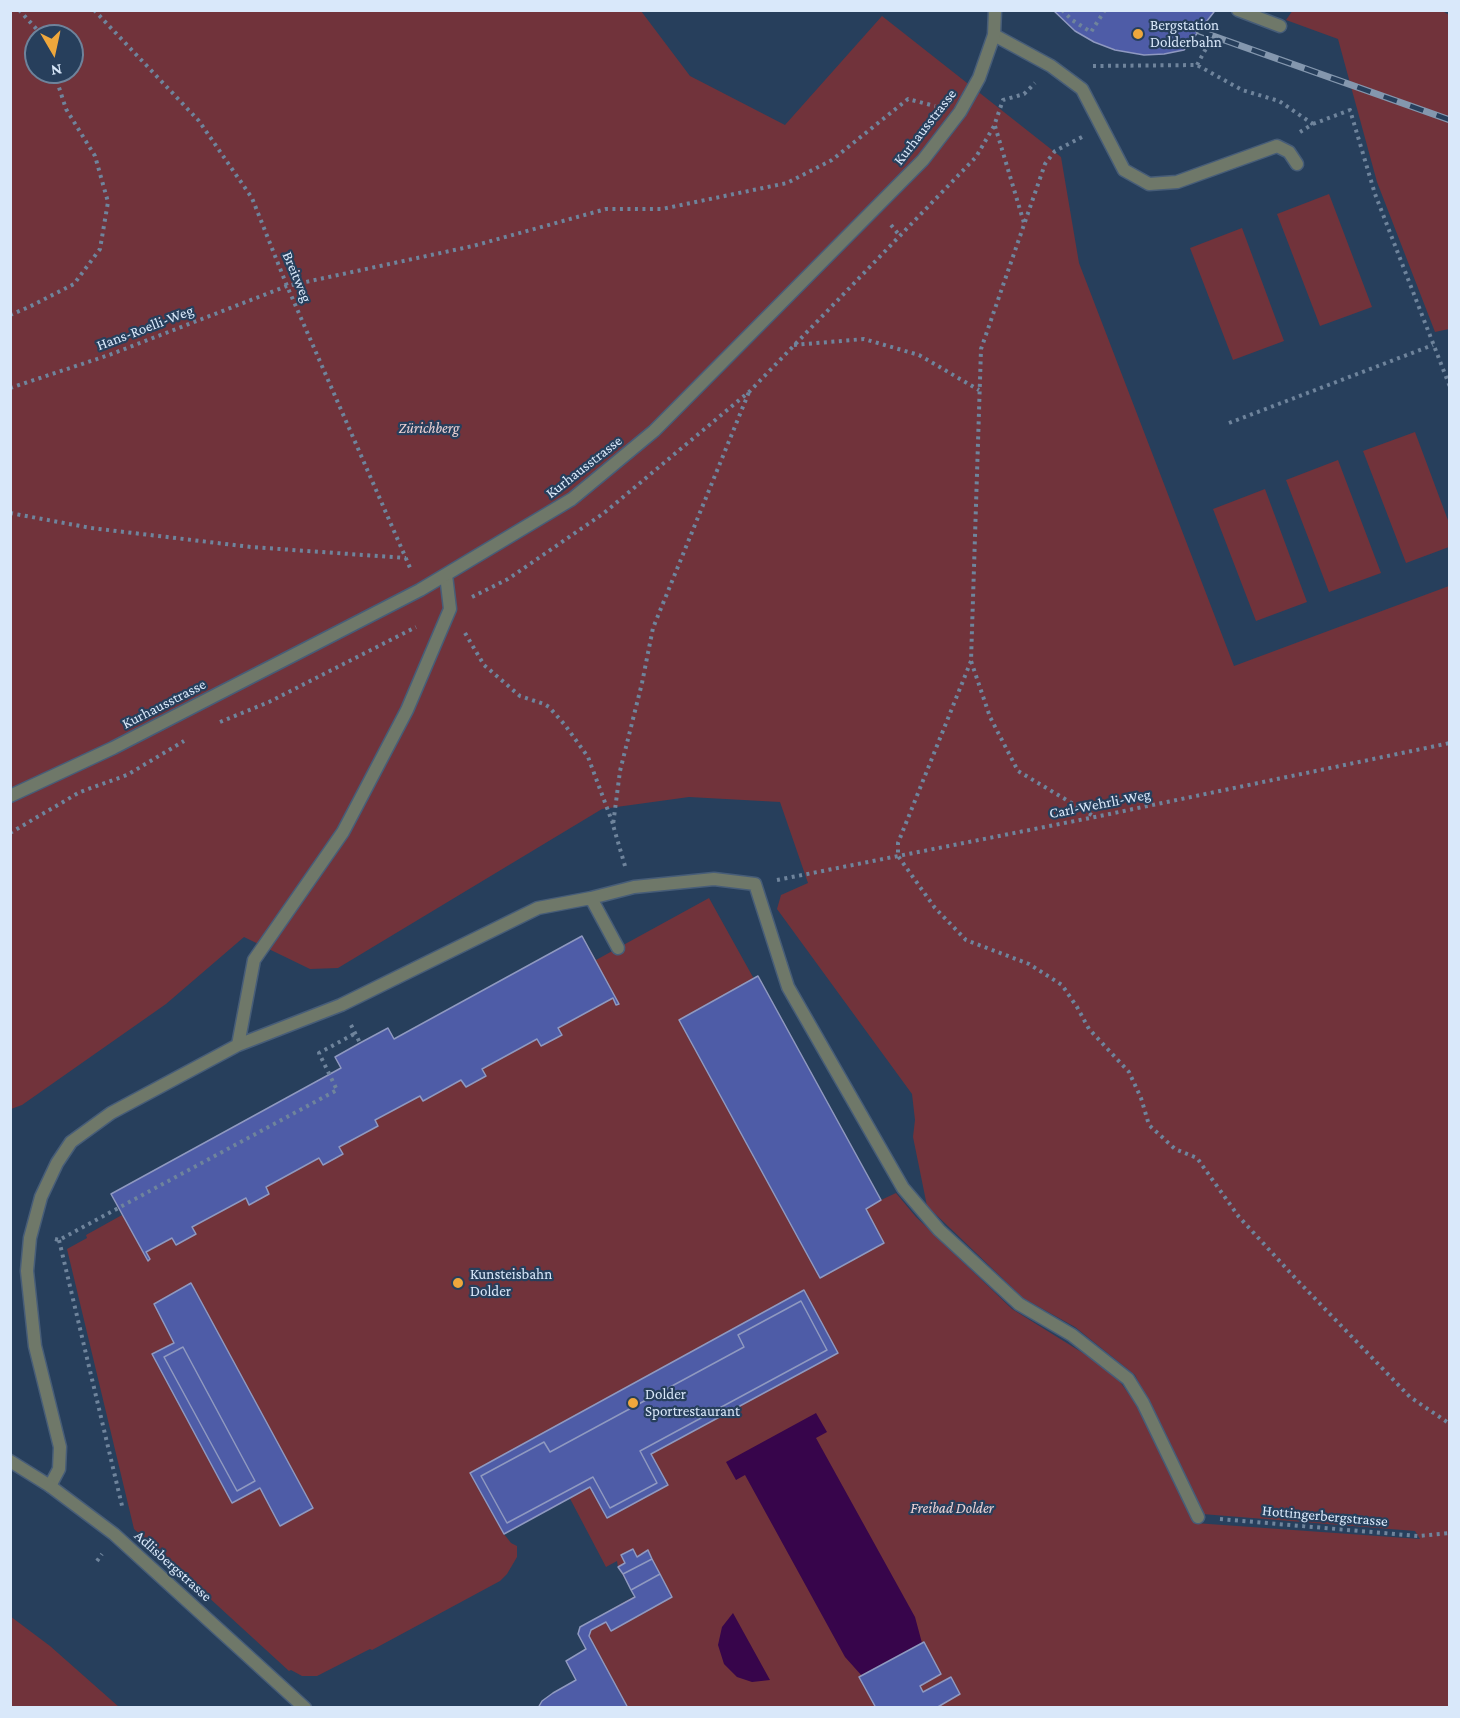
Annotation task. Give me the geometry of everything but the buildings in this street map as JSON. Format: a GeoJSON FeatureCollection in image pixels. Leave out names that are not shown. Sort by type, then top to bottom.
{"type":"FeatureCollection","features":[{"type":"Feature","properties":{"kind":"street","name":"Kurhausstrasse"},"geometry":{"type":"LineString","coordinates":[[10,796],[113,748],[420,590],[572,499],[654,431],[923,160],[960,112],[979,78],[994,34],[995,10]]}},
{"type":"Feature","properties":{"kind":"street"},"geometry":{"type":"LineString","coordinates":[[1238,10],[1280,26]]}},
{"type":"Feature","properties":{"kind":"street"},"geometry":{"type":"LineString","coordinates":[[994,34],[1051,66],[1082,89],[1124,170],[1149,184],[1178,182],[1277,146],[1289,152],[1297,164]]}},
{"type":"Feature","properties":{"kind":"street"},"geometry":{"type":"LineString","coordinates":[[238,1045],[255,960],[343,832],[407,710],[450,609],[446,575]]}},
{"type":"Feature","properties":{"kind":"street"},"geometry":{"type":"LineString","coordinates":[[50,1486],[59,1468],[60,1447],[35,1346],[27,1271],[30,1238],[41,1197],[57,1163],[71,1142],[111,1113],[238,1045],[341,1005],[538,908],[634,887],[714,879],[755,884],[788,987],[903,1188],[939,1230],[1019,1304],[1072,1335],[1128,1379],[1143,1403],[1198,1517]]}},
{"type":"Feature","properties":{"kind":"street"},"geometry":{"type":"LineString","coordinates":[[591,898],[618,948]]}},
{"type":"Feature","properties":{"kind":"street","name":"Adlisbergstrasse"},"geometry":{"type":"LineString","coordinates":[[10,1461],[50,1486],[114,1534],[305,1707]]}},
{"type":"Feature","properties":{"kind":"path"},"geometry":{"type":"LineString","coordinates":[[19,10],[31,24]]}},
{"type":"Feature","properties":{"kind":"path","name":"Breitweg"},"geometry":{"type":"LineString","coordinates":[[94,10],[199,120],[252,198],[287,286],[420,590]]}},
{"type":"Feature","properties":{"kind":"path"},"geometry":{"type":"LineString","coordinates":[[1062,10],[1072,20],[1091,32],[1106,10]]}},
{"type":"Feature","properties":{"kind":"path"},"geometry":{"type":"LineString","coordinates":[[1197,65],[1209,43]]}},
{"type":"Feature","properties":{"kind":"path"},"geometry":{"type":"LineString","coordinates":[[1051,66],[1197,65],[1242,90],[1279,100],[1313,124]]}},
{"type":"Feature","properties":{"kind":"path"},"geometry":{"type":"LineString","coordinates":[[10,315],[74,285],[100,249],[108,202],[95,156],[66,109],[58,84]]}},
{"type":"Feature","properties":{"kind":"path"},"geometry":{"type":"LineString","coordinates":[[211,726],[268,702],[508,579],[604,513],[750,391],[976,157],[994,126],[1004,100],[1024,94]]}},
{"type":"Feature","properties":{"kind":"path","name":"Hans-Roelli-Weg"},"geometry":{"type":"LineString","coordinates":[[10,388],[109,355],[287,286],[473,246],[606,209],[662,209],[787,183],[832,160],[908,99],[960,112]]}},
{"type":"Feature","properties":{"kind":"path"},"geometry":{"type":"LineString","coordinates":[[1277,146],[1313,124],[1350,110],[1375,194],[1449,387]]}},
{"type":"Feature","properties":{"kind":"path"},"geometry":{"type":"LineString","coordinates":[[994,126],[1024,223]]}},
{"type":"Feature","properties":{"kind":"path"},"geometry":{"type":"LineString","coordinates":[[1101,128],[1055,151],[1046,164],[981,349],[971,661],[898,843],[898,856],[935,908],[966,940],[1029,964],[1062,985],[1089,1029],[1129,1072],[1141,1098],[1149,1125],[1175,1149],[1197,1158],[1239,1217],[1298,1281],[1410,1397],[1449,1424]]}},
{"type":"Feature","properties":{"kind":"path"},"geometry":{"type":"LineString","coordinates":[[794,345],[864,339],[919,355],[979,390]]}},
{"type":"Feature","properties":{"kind":"path"},"geometry":{"type":"LineString","coordinates":[[1229,423],[1433,345]]}},
{"type":"Feature","properties":{"kind":"path"},"geometry":{"type":"LineString","coordinates":[[613,825],[620,771],[653,628],[750,391]]}},
{"type":"Feature","properties":{"kind":"path"},"geometry":{"type":"LineString","coordinates":[[10,513],[91,528],[251,547],[406,558]]}},
{"type":"Feature","properties":{"kind":"path"},"geometry":{"type":"LineString","coordinates":[[450,609],[484,665],[516,694],[549,707],[588,757],[634,887]]}},
{"type":"Feature","properties":{"kind":"path"},"geometry":{"type":"LineString","coordinates":[[971,661],[990,717],[1018,771],[1095,817]]}},
{"type":"Feature","properties":{"kind":"path"},"geometry":{"type":"LineString","coordinates":[[10,833],[80,792],[127,775],[192,736]]}},
{"type":"Feature","properties":{"kind":"path","name":"Carl-Wehrli-Weg"},"geometry":{"type":"LineString","coordinates":[[755,884],[1095,817],[1449,743]]}},
{"type":"Feature","properties":{"kind":"path"},"geometry":{"type":"LineString","coordinates":[[124,1516],[58,1240],[337,1090],[319,1053],[356,1033],[360,1043]]}},
{"type":"Feature","properties":{"kind":"path","name":"Hottingerbergstrasse"},"geometry":{"type":"LineString","coordinates":[[1198,1517],[1418,1536],[1449,1533]]}},
{"type":"Feature","properties":{"kind":"green space"},"geometry":{"type":"Polygon","coordinates":[[[1293,10],[1441,10],[1449,15],[1449,329],[1435,332],[1377,182],[1338,39],[1286,20],[1293,10]]]}},
{"type":"Feature","properties":{"kind":"green space","name":"Zürichberg"},"geometry":{"type":"Polygon","coordinates":[[[11,11],[641,11],[690,76],[785,125],[882,16],[1061,157],[1079,263],[1234,666],[1449,586],[1449,1707],[538,1707],[553,1693],[576,1680],[566,1661],[586,1649],[578,1634],[580,1627],[635,1596],[618,1567],[617,1561],[606,1567],[566,1491],[507,1523],[504,1534],[511,1543],[517,1546],[517,1557],[500,1581],[372,1650],[317,1676],[302,1676],[289,1671],[134,1529],[67,1249],[87,1238],[86,1235],[122,1215],[111,1194],[341,1068],[335,1057],[387,1028],[394,1039],[582,936],[596,960],[709,898],[754,979],[758,976],[881,1200],[896,1193],[916,1217],[1012,1309],[1099,1363],[1120,1382],[1137,1405],[1195,1523],[1420,1539],[1415,1531],[1202,1514],[1135,1375],[1075,1327],[1023,1298],[927,1206],[913,1137],[915,1120],[912,1094],[777,909],[781,895],[808,883],[780,802],[689,797],[602,809],[338,968],[310,969],[244,937],[166,1004],[22,1105],[11,1109],[11,11]]]}},
{"type":"Feature","properties":{"kind":"green space"},"geometry":{"type":"Polygon","coordinates":[[[1329,194],[1372,307],[1320,326],[1277,214],[1329,194]]]}},
{"type":"Feature","properties":{"kind":"green space"},"geometry":{"type":"Polygon","coordinates":[[[1242,228],[1284,341],[1233,360],[1190,248],[1242,228]]]}},
{"type":"Feature","properties":{"kind":"green space"},"geometry":{"type":"Polygon","coordinates":[[[1415,432],[1449,523],[1449,547],[1406,563],[1363,451],[1415,432]]]}},
{"type":"Feature","properties":{"kind":"green space"},"geometry":{"type":"Polygon","coordinates":[[[1338,460],[1381,573],[1329,592],[1286,480],[1338,460]]]}},
{"type":"Feature","properties":{"kind":"green space"},"geometry":{"type":"Polygon","coordinates":[[[1265,489],[1307,602],[1256,621],[1213,509],[1265,489]]]}},
{"type":"Feature","properties":{"kind":"green space"},"geometry":{"type":"Polygon","coordinates":[[[10,1616],[50,1646],[119,1707],[11,1707],[10,1616]]]}},
{"type":"Feature","properties":{"kind":"shaded area"},"geometry":{"type":"Polygon","coordinates":[[[816,1413],[827,1432],[816,1438],[915,1617],[922,1643],[862,1676],[845,1657],[745,1475],[736,1480],[726,1462],[816,1413]]]}},
{"type":"Feature","properties":{"kind":"shaded area"},"geometry":{"type":"Polygon","coordinates":[[[733,1613],[770,1680],[752,1682],[737,1677],[724,1664],[718,1645],[722,1627],[733,1613]]]}},
{"type":"Feature","properties":{"kind":"railway"},"geometry":{"type":"LineString","coordinates":[[1199,31],[1450,120]]}},
{"type":"Feature","properties":{"kind":"place","name":"Bergstation Dolderbahn"},"geometry":{"type":"Point","coordinates":[1138,34]}},
{"type":"Feature","properties":{"kind":"place","name":"Kunsteisbahn Dolder"},"geometry":{"type":"Point","coordinates":[458,1283]}},
{"type":"Feature","properties":{"kind":"place","name":"Dolder Sportrestaurant"},"geometry":{"type":"Point","coordinates":[633,1403]}},
{"type":"Feature","properties":{"kind":"park label","name":"Freibad Dolder"},"geometry":{"type":"Point","coordinates":[952,1508]}}]}
